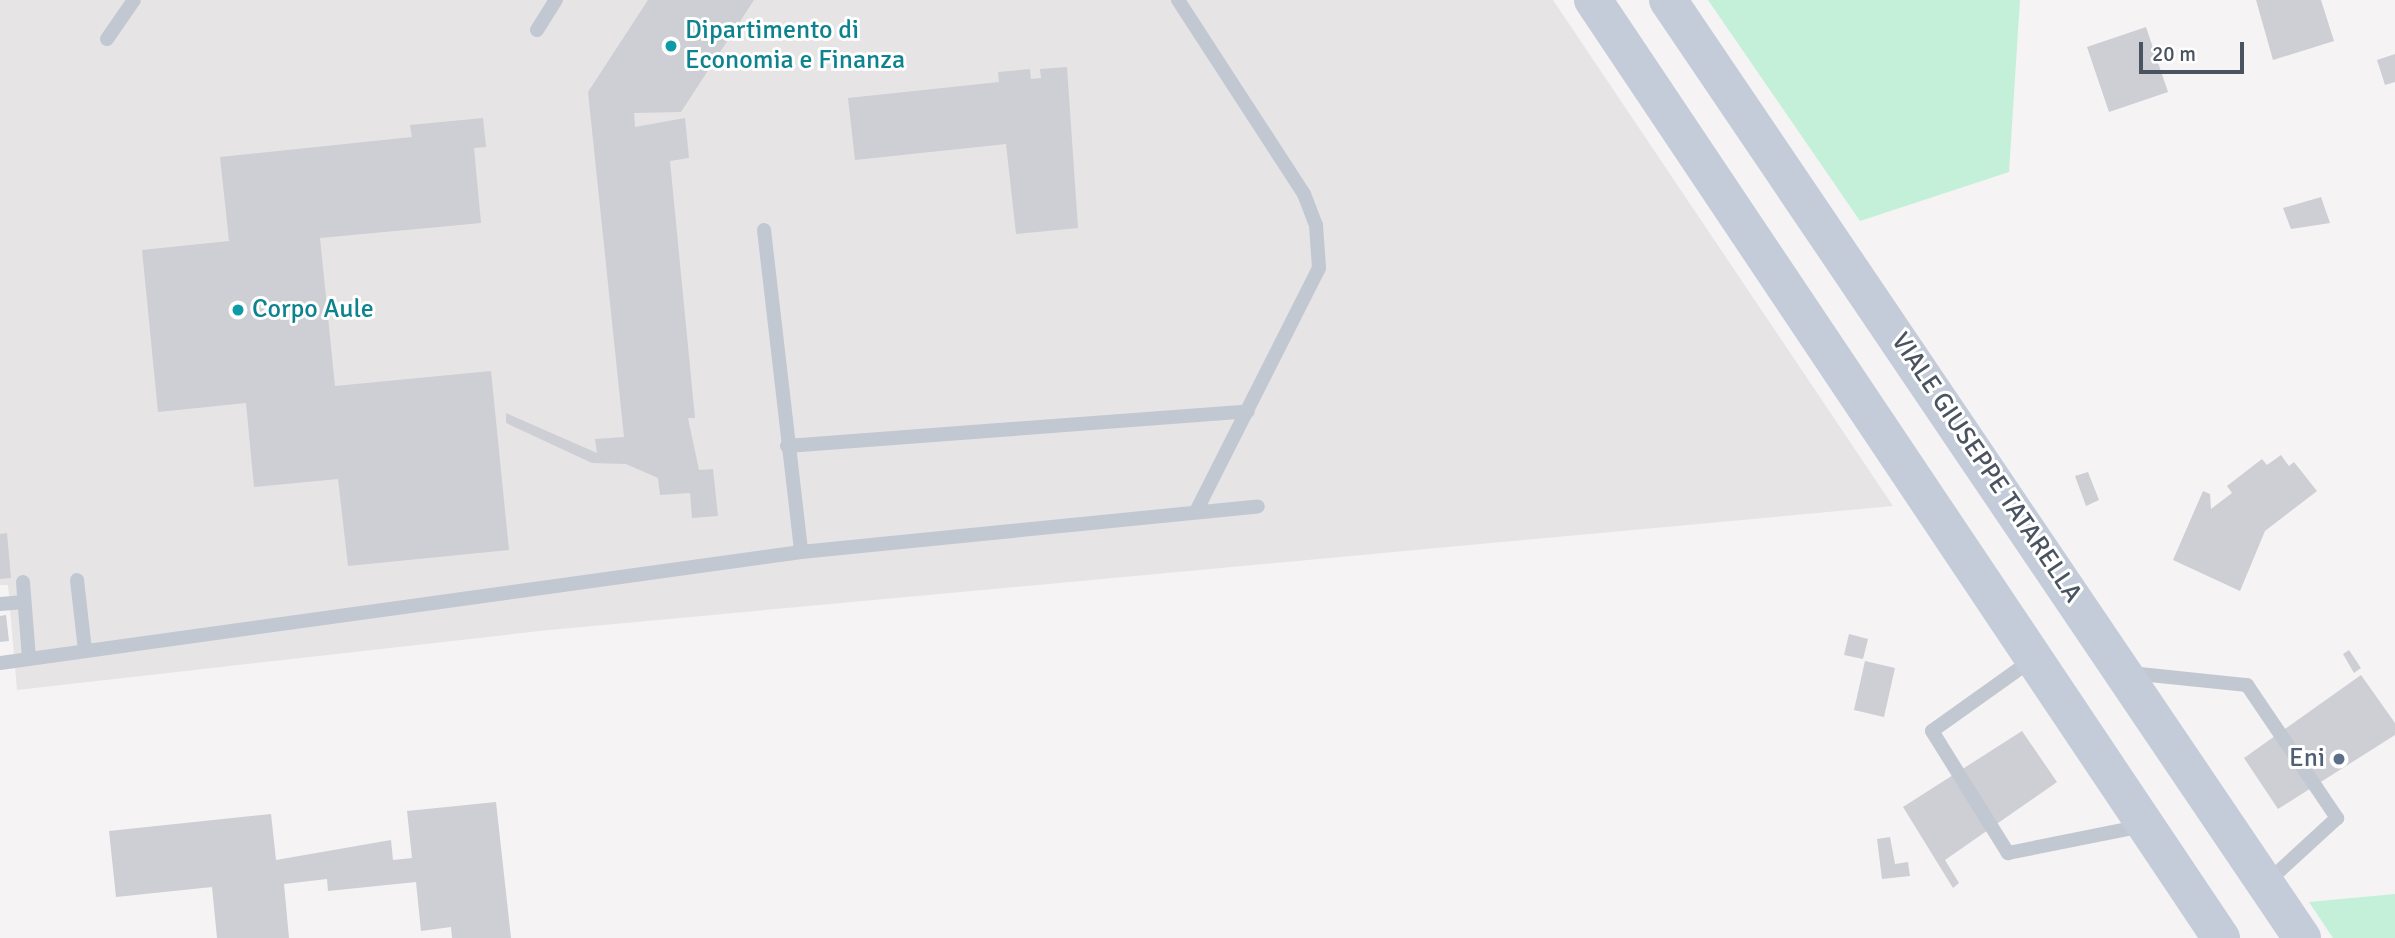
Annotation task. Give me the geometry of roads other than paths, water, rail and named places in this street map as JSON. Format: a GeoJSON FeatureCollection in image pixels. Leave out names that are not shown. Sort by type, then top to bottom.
{"type":"FeatureCollection","features":[{"type":"Feature","properties":{"kind":"main road"},"geometry":{"type":"LineString","coordinates":[[1592,0],[2221,938]]}},
{"type":"Feature","properties":{"kind":"main road","name":"VIALE GIUSEPPE TATARELLA"},"geometry":{"type":"LineString","coordinates":[[1668,0],[2302,938]]}},
{"type":"Feature","properties":{"kind":"lane"},"geometry":{"type":"LineString","coordinates":[[107,39],[134,0]]}},
{"type":"Feature","properties":{"kind":"lane"},"geometry":{"type":"LineString","coordinates":[[537,30],[556,0]]}},
{"type":"Feature","properties":{"kind":"lane"},"geometry":{"type":"LineString","coordinates":[[1178,0],[1304,194],[1316,225],[1319,268],[1196,511]]}},
{"type":"Feature","properties":{"kind":"lane"},"geometry":{"type":"LineString","coordinates":[[764,230],[801,552]]}},
{"type":"Feature","properties":{"kind":"lane"},"geometry":{"type":"LineString","coordinates":[[787,446],[1248,411]]}},
{"type":"Feature","properties":{"kind":"lane"},"geometry":{"type":"LineString","coordinates":[[0,663],[801,552],[1258,506]]}},
{"type":"Feature","properties":{"kind":"lane"},"geometry":{"type":"LineString","coordinates":[[77,580],[85,650]]}},
{"type":"Feature","properties":{"kind":"lane"},"geometry":{"type":"LineString","coordinates":[[23,582],[29,659]]}},
{"type":"Feature","properties":{"kind":"lane"},"geometry":{"type":"LineString","coordinates":[[0,604],[24,602]]}},
{"type":"Feature","properties":{"kind":"lane"},"geometry":{"type":"LineString","coordinates":[[2035,658],[1932,731],[2008,853],[2146,825]]}},
{"type":"Feature","properties":{"kind":"lane"},"geometry":{"type":"LineString","coordinates":[[2125,673],[2247,685],[2337,818],[2265,884]]}},
{"type":"Feature","properties":{"kind":"place","name":"Dipartimento di Economia e Finanza"},"geometry":{"type":"Point","coordinates":[671,46]}},
{"type":"Feature","properties":{"kind":"place","name":"Corpo Aule"},"geometry":{"type":"Point","coordinates":[238,310]}},
{"type":"Feature","properties":{"kind":"place","name":"Eni"},"geometry":{"type":"Point","coordinates":[2339,759]}}]}
